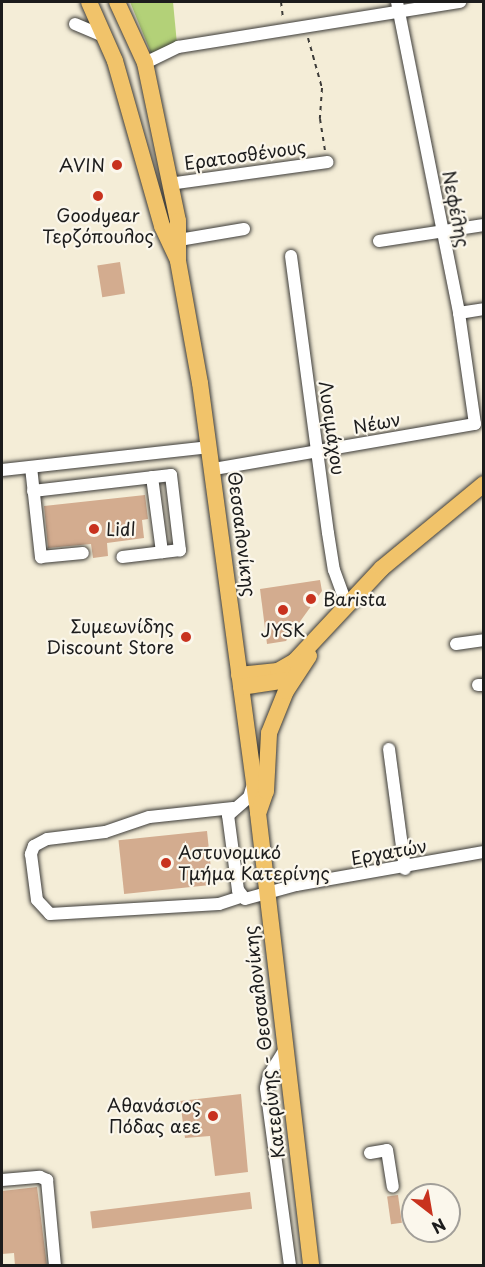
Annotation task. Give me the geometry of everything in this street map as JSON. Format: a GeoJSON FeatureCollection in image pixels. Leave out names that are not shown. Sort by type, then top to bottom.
{"type":"FeatureCollection","features":[{"type":"Feature","properties":{"kind":"main road","name":"Θεσσαλονίκης"},"geometry":{"type":"LineString","coordinates":[[89,2],[106,37],[162,226],[177,261],[214,469],[258,813]]}},
{"type":"Feature","properties":{"kind":"main road","name":"Θεσσαλονίκης"},"geometry":{"type":"LineString","coordinates":[[117,2],[145,63],[179,240],[177,261]]}},
{"type":"Feature","properties":{"kind":"main road"},"geometry":{"type":"LineString","coordinates":[[240,681],[283,670],[300,657],[346,603],[382,568],[483,484]]}},
{"type":"Feature","properties":{"kind":"main road"},"geometry":{"type":"LineString","coordinates":[[258,813],[266,791],[269,733],[296,675],[326,627]]}},
{"type":"Feature","properties":{"kind":"main road"},"geometry":{"type":"LineString","coordinates":[[240,681],[284,681],[296,675]]}},
{"type":"Feature","properties":{"kind":"main road","name":"Κατερίνης - Θεσσαλονίκης"},"geometry":{"type":"LineString","coordinates":[[258,813],[311,1266]]}},
{"type":"Feature","properties":{"kind":"street"},"geometry":{"type":"LineString","coordinates":[[145,63],[178,46],[306,26],[398,6],[460,2]]}},
{"type":"Feature","properties":{"kind":"street","name":"Νεφέλης"},"geometry":{"type":"LineString","coordinates":[[398,6],[459,313],[479,428]]}},
{"type":"Feature","properties":{"kind":"street"},"geometry":{"type":"LineString","coordinates":[[75,24],[106,37]]}},
{"type":"Feature","properties":{"kind":"street","name":"Ερατοσθένους"},"geometry":{"type":"LineString","coordinates":[[169,184],[327,162]]}},
{"type":"Feature","properties":{"kind":"street"},"geometry":{"type":"LineString","coordinates":[[379,241],[483,225]]}},
{"type":"Feature","properties":{"kind":"street"},"geometry":{"type":"LineString","coordinates":[[179,240],[244,229]]}},
{"type":"Feature","properties":{"kind":"street","name":"Λυσιμάχου"},"geometry":{"type":"LineString","coordinates":[[291,255],[334,570],[346,603]]}},
{"type":"Feature","properties":{"kind":"street"},"geometry":{"type":"LineString","coordinates":[[459,313],[483,309]]}},
{"type":"Feature","properties":{"kind":"street","name":"Νέων"},"geometry":{"type":"LineString","coordinates":[[214,469],[479,428]]}},
{"type":"Feature","properties":{"kind":"street"},"geometry":{"type":"LineString","coordinates":[[2,470],[210,447]]}},
{"type":"Feature","properties":{"kind":"street"},"geometry":{"type":"LineString","coordinates":[[31,467],[41,558],[83,553]]}},
{"type":"Feature","properties":{"kind":"street"},"geometry":{"type":"LineString","coordinates":[[33,491],[171,475],[180,550],[122,557]]}},
{"type":"Feature","properties":{"kind":"street"},"geometry":{"type":"LineString","coordinates":[[152,477],[162,552]]}},
{"type":"Feature","properties":{"kind":"street"},"geometry":{"type":"LineString","coordinates":[[456,644],[483,640]]}},
{"type":"Feature","properties":{"kind":"street"},"geometry":{"type":"LineString","coordinates":[[389,749],[405,869]]}},
{"type":"Feature","properties":{"kind":"street"},"geometry":{"type":"LineString","coordinates":[[241,897],[228,815],[233,808],[249,796],[254,783]]}},
{"type":"Feature","properties":{"kind":"street","name":"Εργατών"},"geometry":{"type":"LineString","coordinates":[[233,808],[149,818],[105,832],[47,839],[34,846],[31,854],[37,900],[50,914],[219,904],[241,897],[266,895],[296,885],[405,869],[483,852]]}},
{"type":"Feature","properties":{"kind":"street"},"geometry":{"type":"LineString","coordinates":[[284,1050],[269,1075],[266,1088],[290,1266]]}},
{"type":"Feature","properties":{"kind":"street"},"geometry":{"type":"LineString","coordinates":[[370,1153],[387,1150],[393,1187]]}},
{"type":"Feature","properties":{"kind":"street"},"geometry":{"type":"LineString","coordinates":[[2,1180],[40,1177],[46,1180],[55,1266]]}},
{"type":"Feature","properties":{"kind":"path"},"geometry":{"type":"LineString","coordinates":[[281,2],[285,29]]}},
{"type":"Feature","properties":{"kind":"path"},"geometry":{"type":"LineString","coordinates":[[306,26],[311,62],[322,88],[320,119],[327,162]]}},
{"type":"Feature","properties":{"kind":"green space"},"geometry":{"type":"Polygon","coordinates":[[[130,2],[173,2],[177,44],[151,53],[130,2]]]}},
{"type":"Feature","properties":{"kind":"building"},"geometry":{"type":"Polygon","coordinates":[[[120,262],[125,294],[102,297],[97,266],[120,262]]]}},
{"type":"Feature","properties":{"kind":"building","name":"Lidl"},"geometry":{"type":"Polygon","coordinates":[[[145,495],[148,519],[142,520],[144,538],[107,543],[108,556],[93,558],[91,544],[48,548],[44,506],[145,495]]]}},
{"type":"Feature","properties":{"kind":"building","name":"JYSK"},"geometry":{"type":"Polygon","coordinates":[[[320,580],[322,591],[286,641],[267,644],[260,589],[320,580]]]}},
{"type":"Feature","properties":{"kind":"building","name":"Αστυνομικό Τμήμα Κατερίνης"},"geometry":{"type":"Polygon","coordinates":[[[207,831],[213,885],[124,894],[118,840],[207,831]]]}},
{"type":"Feature","properties":{"kind":"building","name":"Αθανάσιος Πόδας αεε"},"geometry":{"type":"Polygon","coordinates":[[[241,1094],[248,1172],[215,1176],[210,1136],[185,1138],[180,1101],[241,1094]]]}},
{"type":"Feature","properties":{"kind":"building"},"geometry":{"type":"Polygon","coordinates":[[[37,1187],[47,1266],[15,1266],[14,1253],[2,1254],[2,1191],[37,1187]]]}},
{"type":"Feature","properties":{"kind":"building"},"geometry":{"type":"Polygon","coordinates":[[[250,1192],[252,1209],[92,1228],[90,1212],[250,1192]]]}},
{"type":"Feature","properties":{"kind":"building"},"geometry":{"type":"Polygon","coordinates":[[[398,1195],[401,1223],[391,1224],[387,1197],[398,1195]]]}},
{"type":"Feature","properties":{"kind":"place","name":"AVIN"},"geometry":{"type":"Point","coordinates":[117,165]}},
{"type":"Feature","properties":{"kind":"place","name":"Goodyear Τερζόπουλος"},"geometry":{"type":"Point","coordinates":[98,196]}},
{"type":"Feature","properties":{"kind":"place","name":"Lidl"},"geometry":{"type":"Point","coordinates":[94,529]}},
{"type":"Feature","properties":{"kind":"place","name":"Barista"},"geometry":{"type":"Point","coordinates":[311,599]}},
{"type":"Feature","properties":{"kind":"place","name":"JYSK"},"geometry":{"type":"Point","coordinates":[283,610]}},
{"type":"Feature","properties":{"kind":"place","name":"Συμεωνίδης Discount Store"},"geometry":{"type":"Point","coordinates":[186,637]}},
{"type":"Feature","properties":{"kind":"place","name":"Αστυνομικό Τμήμα Κατερίνης"},"geometry":{"type":"Point","coordinates":[166,863]}},
{"type":"Feature","properties":{"kind":"place","name":"Αθανάσιος Πόδας αεε"},"geometry":{"type":"Point","coordinates":[213,1116]}}]}
